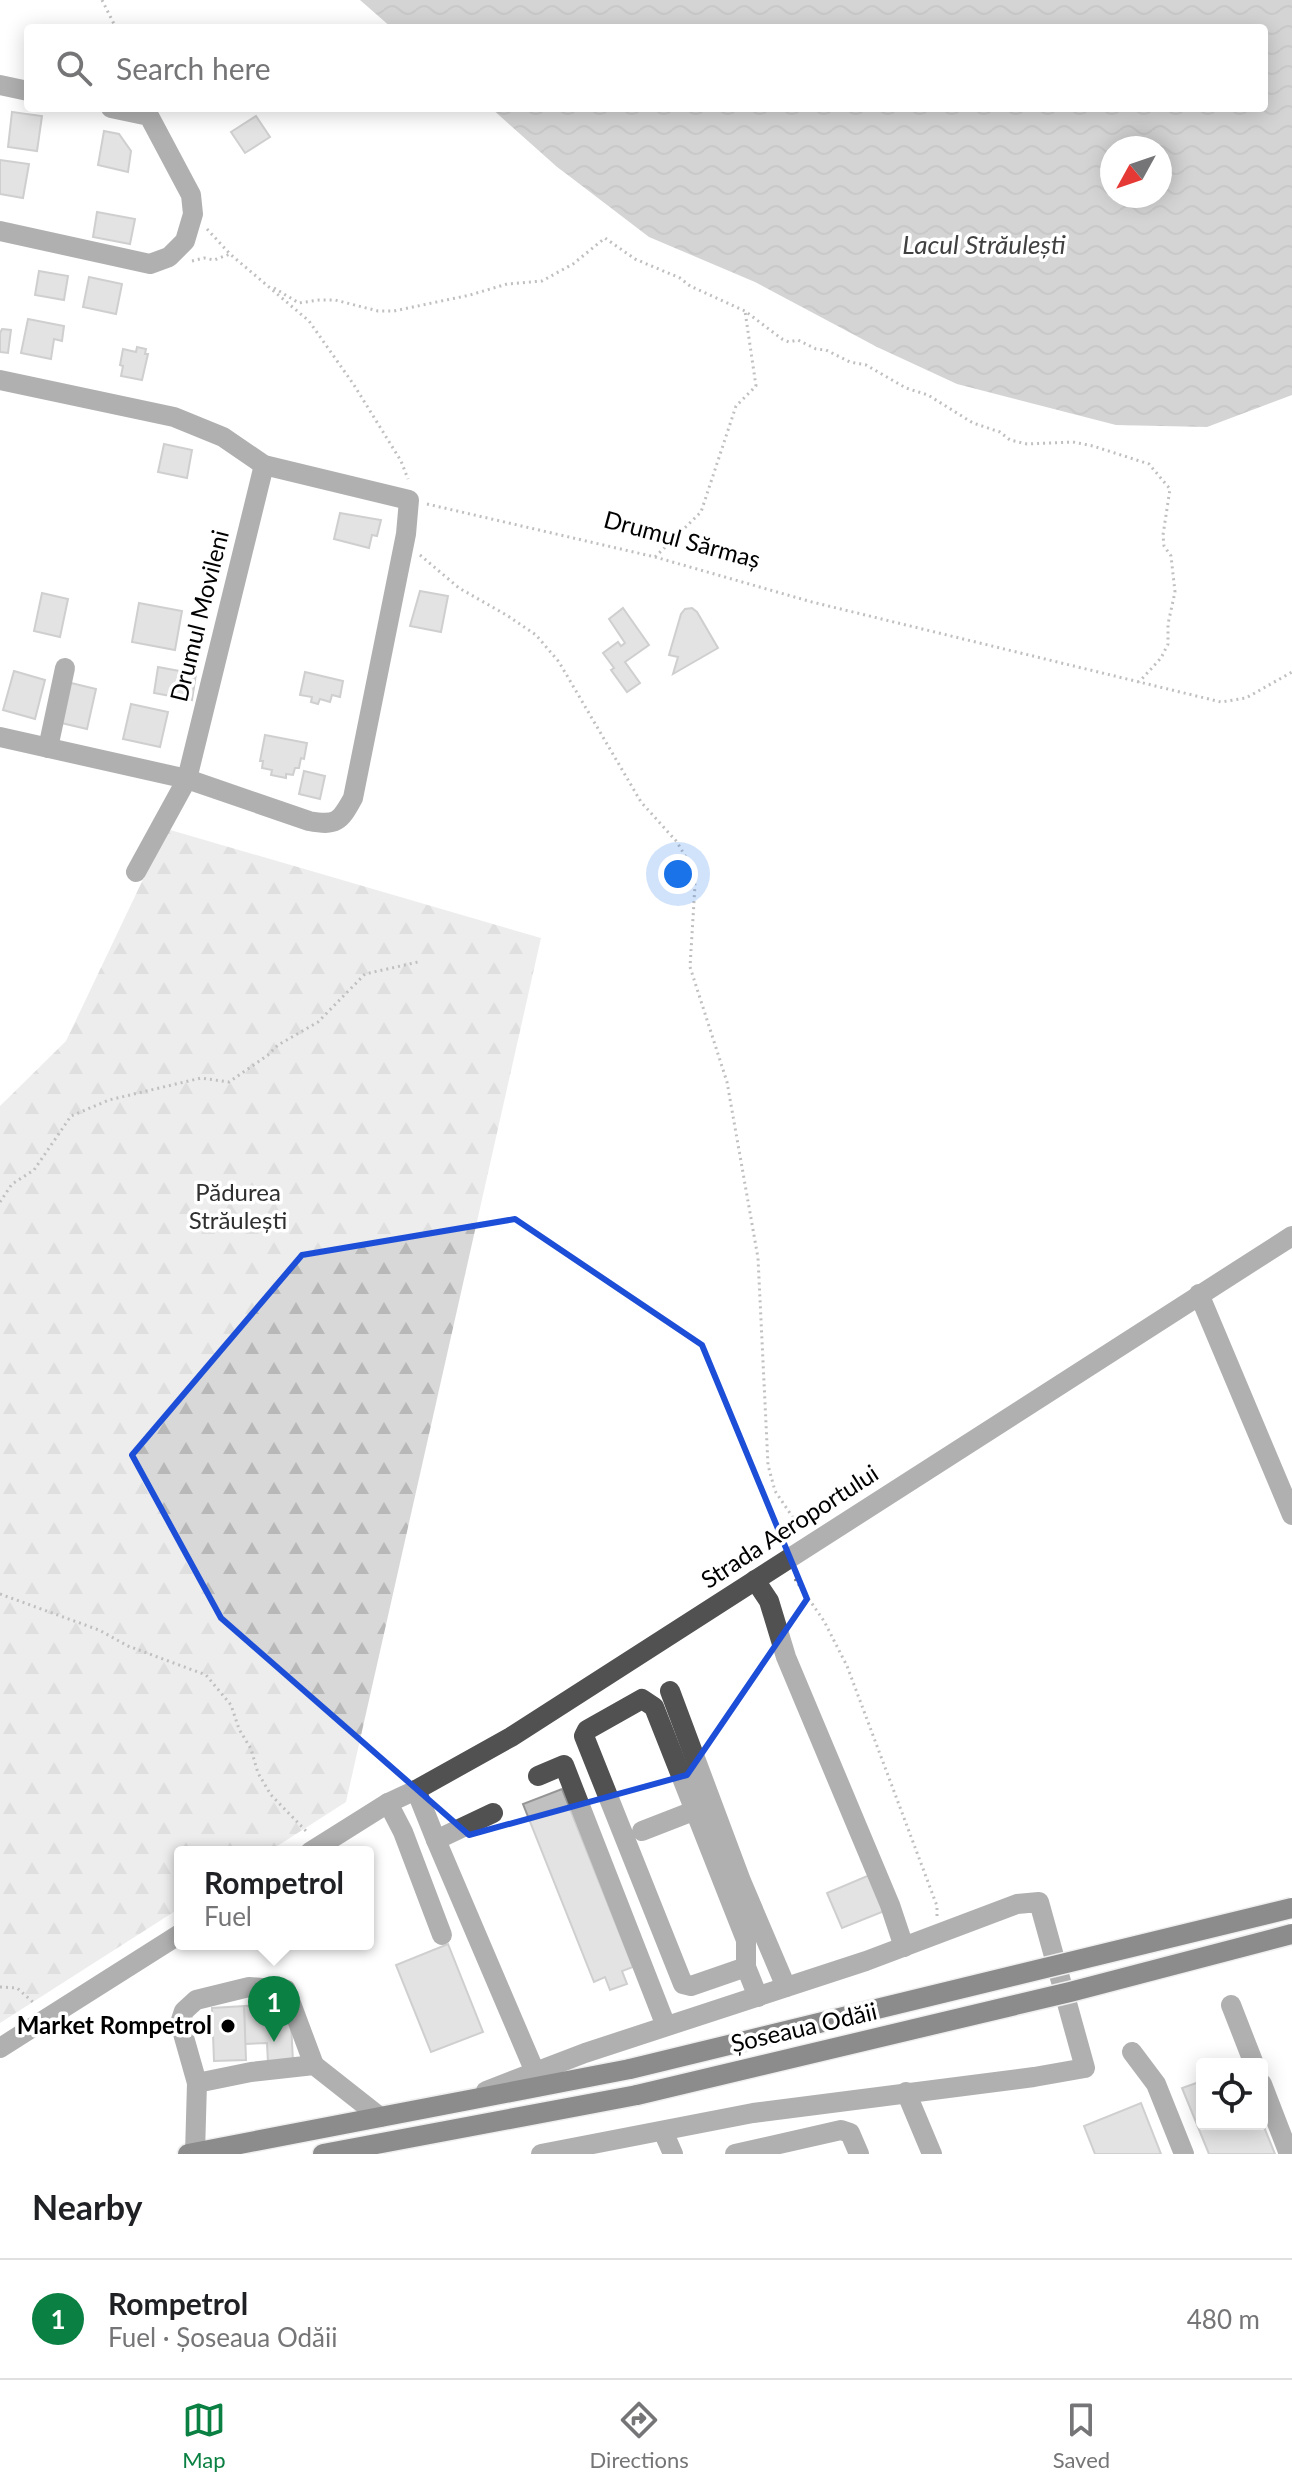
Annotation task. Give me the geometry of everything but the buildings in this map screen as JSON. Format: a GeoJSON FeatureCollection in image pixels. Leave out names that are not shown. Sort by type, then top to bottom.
{"type":"FeatureCollection","features":[{"type":"Feature","properties":{"kind":"main road","name":"Șoseaua Odăii"},"geometry":{"type":"LineString","coordinates":[[191,2153],[630,2069],[1292,1908]]}},
{"type":"Feature","properties":{"kind":"main road","name":"Șoseaua Odăii"},"geometry":{"type":"LineString","coordinates":[[323,2154],[637,2095],[1070,1992],[1292,1934]]}},
{"type":"Feature","properties":{"kind":"street"},"geometry":{"type":"LineString","coordinates":[[0,85],[24,90]]}},
{"type":"Feature","properties":{"kind":"street"},"geometry":{"type":"LineString","coordinates":[[0,231],[160,261],[185,241],[193,214],[191,195],[149,116],[130,112]]}},
{"type":"Feature","properties":{"kind":"street"},"geometry":{"type":"LineString","coordinates":[[0,380],[174,417],[223,437],[264,465],[409,500],[406,534],[353,798],[336,822],[309,821],[187,779],[0,737]]}},
{"type":"Feature","properties":{"kind":"street","name":"Drumul Movileni"},"geometry":{"type":"LineString","coordinates":[[136,872],[187,779],[264,465]]}},
{"type":"Feature","properties":{"kind":"street"},"geometry":{"type":"LineString","coordinates":[[48,748],[65,668]]}},
{"type":"Feature","properties":{"kind":"street","name":"Strada Aeroportului"},"geometry":{"type":"LineString","coordinates":[[320,1846],[388,1803],[511,1737],[1292,1236]]}},
{"type":"Feature","properties":{"kind":"street"},"geometry":{"type":"LineString","coordinates":[[1199,1294],[1292,1515]]}},
{"type":"Feature","properties":{"kind":"street"},"geometry":{"type":"LineString","coordinates":[[755,1580],[769,1601],[786,1657],[890,1905],[904,1947]]}},
{"type":"Feature","properties":{"kind":"street"},"geometry":{"type":"LineString","coordinates":[[670,1691],[741,1881],[786,1987]]}},
{"type":"Feature","properties":{"kind":"street"},"geometry":{"type":"LineString","coordinates":[[746,1967],[691,1986],[683,1984],[584,1736],[587,1730],[642,1699],[654,1707],[696,1810],[746,1940],[746,1967],[758,1997]]}},
{"type":"Feature","properties":{"kind":"street"},"geometry":{"type":"LineString","coordinates":[[538,1776],[564,1765],[666,2026]]}},
{"type":"Feature","properties":{"kind":"street"},"geometry":{"type":"LineString","coordinates":[[416,1790],[535,2072]]}},
{"type":"Feature","properties":{"kind":"street"},"geometry":{"type":"LineString","coordinates":[[388,1803],[403,1832],[442,1935]]}},
{"type":"Feature","properties":{"kind":"street"},"geometry":{"type":"LineString","coordinates":[[642,1831],[696,1810]]}},
{"type":"Feature","properties":{"kind":"street"},"geometry":{"type":"LineString","coordinates":[[436,1840],[493,1813]]}},
{"type":"Feature","properties":{"kind":"street","name":"Șoseaua Odăii"},"geometry":{"type":"LineString","coordinates":[[456,2103],[585,2053],[904,1947],[1017,1904],[1039,1902],[1085,2068],[906,2092]]}},
{"type":"Feature","properties":{"kind":"street"},"geometry":{"type":"LineString","coordinates":[[0,2048],[174,1938]]}},
{"type":"Feature","properties":{"kind":"street"},"geometry":{"type":"LineString","coordinates":[[191,2153],[197,2083],[180,2023],[184,2011],[196,2000],[249,1987],[286,1990],[314,2065],[380,2117]]}},
{"type":"Feature","properties":{"kind":"street"},"geometry":{"type":"LineString","coordinates":[[1231,2005],[1252,2058]]}},
{"type":"Feature","properties":{"kind":"street"},"geometry":{"type":"LineString","coordinates":[[1132,2052],[1156,2084],[1184,2154]]}},
{"type":"Feature","properties":{"kind":"street"},"geometry":{"type":"LineString","coordinates":[[197,2083],[251,2072],[314,2065]]}},
{"type":"Feature","properties":{"kind":"street"},"geometry":{"type":"LineString","coordinates":[[541,2154],[753,2113],[906,2092],[932,2154]]}},
{"type":"Feature","properties":{"kind":"street"},"geometry":{"type":"LineString","coordinates":[[1268,2100],[1289,2154]]}},
{"type":"Feature","properties":{"kind":"street"},"geometry":{"type":"LineString","coordinates":[[817,2105],[824,2133]]}},
{"type":"Feature","properties":{"kind":"street"},"geometry":{"type":"LineString","coordinates":[[735,2154],[841,2130],[850,2133],[859,2154]]}},
{"type":"Feature","properties":{"kind":"street"},"geometry":{"type":"LineString","coordinates":[[663,2131],[673,2154]]}},
{"type":"Feature","properties":{"kind":"path"},"geometry":{"type":"LineString","coordinates":[[102,0],[114,24]]}},
{"type":"Feature","properties":{"kind":"path"},"geometry":{"type":"LineString","coordinates":[[193,214],[230,254],[309,321],[354,385],[401,461],[409,480],[409,500]]}},
{"type":"Feature","properties":{"kind":"path"},"geometry":{"type":"LineString","coordinates":[[267,284],[299,303],[335,300],[378,311],[394,311],[507,284],[542,281],[573,264],[605,238],[635,259],[745,311],[782,339],[789,342],[798,340],[850,362],[866,365],[906,388],[928,395],[973,423],[1000,432],[1010,440],[1027,444],[1073,442],[1149,464],[1170,489],[1163,535],[1164,546],[1171,556],[1175,592],[1168,624],[1168,644],[1161,658],[1139,682]]}},
{"type":"Feature","properties":{"kind":"path"},"geometry":{"type":"LineString","coordinates":[[160,261],[214,260],[230,254]]}},
{"type":"Feature","properties":{"kind":"path"},"geometry":{"type":"LineString","coordinates":[[655,557],[701,512],[736,406],[756,386],[745,311]]}},
{"type":"Feature","properties":{"kind":"path","name":"Drumul Sărmaș"},"geometry":{"type":"LineString","coordinates":[[409,500],[655,557],[812,602],[1221,702],[1246,698],[1292,672]]}},
{"type":"Feature","properties":{"kind":"path"},"geometry":{"type":"LineString","coordinates":[[406,534],[421,556],[459,588],[536,635],[559,662],[641,802],[677,842],[688,861],[695,885],[690,967],[727,1082],[758,1258],[768,1465],[775,1491],[811,1545]]}},
{"type":"Feature","properties":{"kind":"path"},"geometry":{"type":"LineString","coordinates":[[0,1202],[12,1184],[34,1170],[71,1116],[109,1100],[201,1078],[229,1082],[278,1045],[318,1022],[365,974],[418,962]]}},
{"type":"Feature","properties":{"kind":"path"},"geometry":{"type":"LineString","coordinates":[[786,1561],[824,1621],[847,1666],[937,1906],[937,1933]]}},
{"type":"Feature","properties":{"kind":"path"},"geometry":{"type":"LineString","coordinates":[[0,1594],[99,1630],[128,1646],[206,1675],[231,1705],[258,1773],[271,1795],[313,1846]]}},
{"type":"Feature","properties":{"kind":"path"},"geometry":{"type":"LineString","coordinates":[[0,1987],[17,1988],[49,2016]]}},
{"type":"Feature","properties":{"kind":"highlighted area"},"geometry":{"type":"Polygon","coordinates":[[[515,1219],[702,1345],[807,1599],[687,1775],[469,1835],[221,1618],[132,1455],[302,1255],[515,1219]]]}},
{"type":"Feature","properties":{"kind":"green space","name":"Pădurea Străulești"},"geometry":{"type":"Polygon","coordinates":[[[167,829],[541,938],[346,1802],[277,1846],[174,1846],[174,1912],[0,2023],[0,1106],[66,1041],[167,829]]]}},
{"type":"Feature","properties":{"kind":"water","name":"Lacul Străulești"},"geometry":{"type":"Polygon","coordinates":[[[360,0],[1292,0],[1292,395],[1207,427],[1116,425],[957,384],[877,347],[755,282],[649,237],[556,166],[495,112],[1268,112],[1268,24],[387,24],[360,0]]]}},
{"type":"Feature","properties":{"kind":"place","name":"Market Rompetrol"},"geometry":{"type":"Point","coordinates":[228,2026]}},
{"type":"Feature","properties":{"kind":"place","name":"Rompetrol"},"geometry":{"type":"Point","coordinates":[274,2042]}}]}
